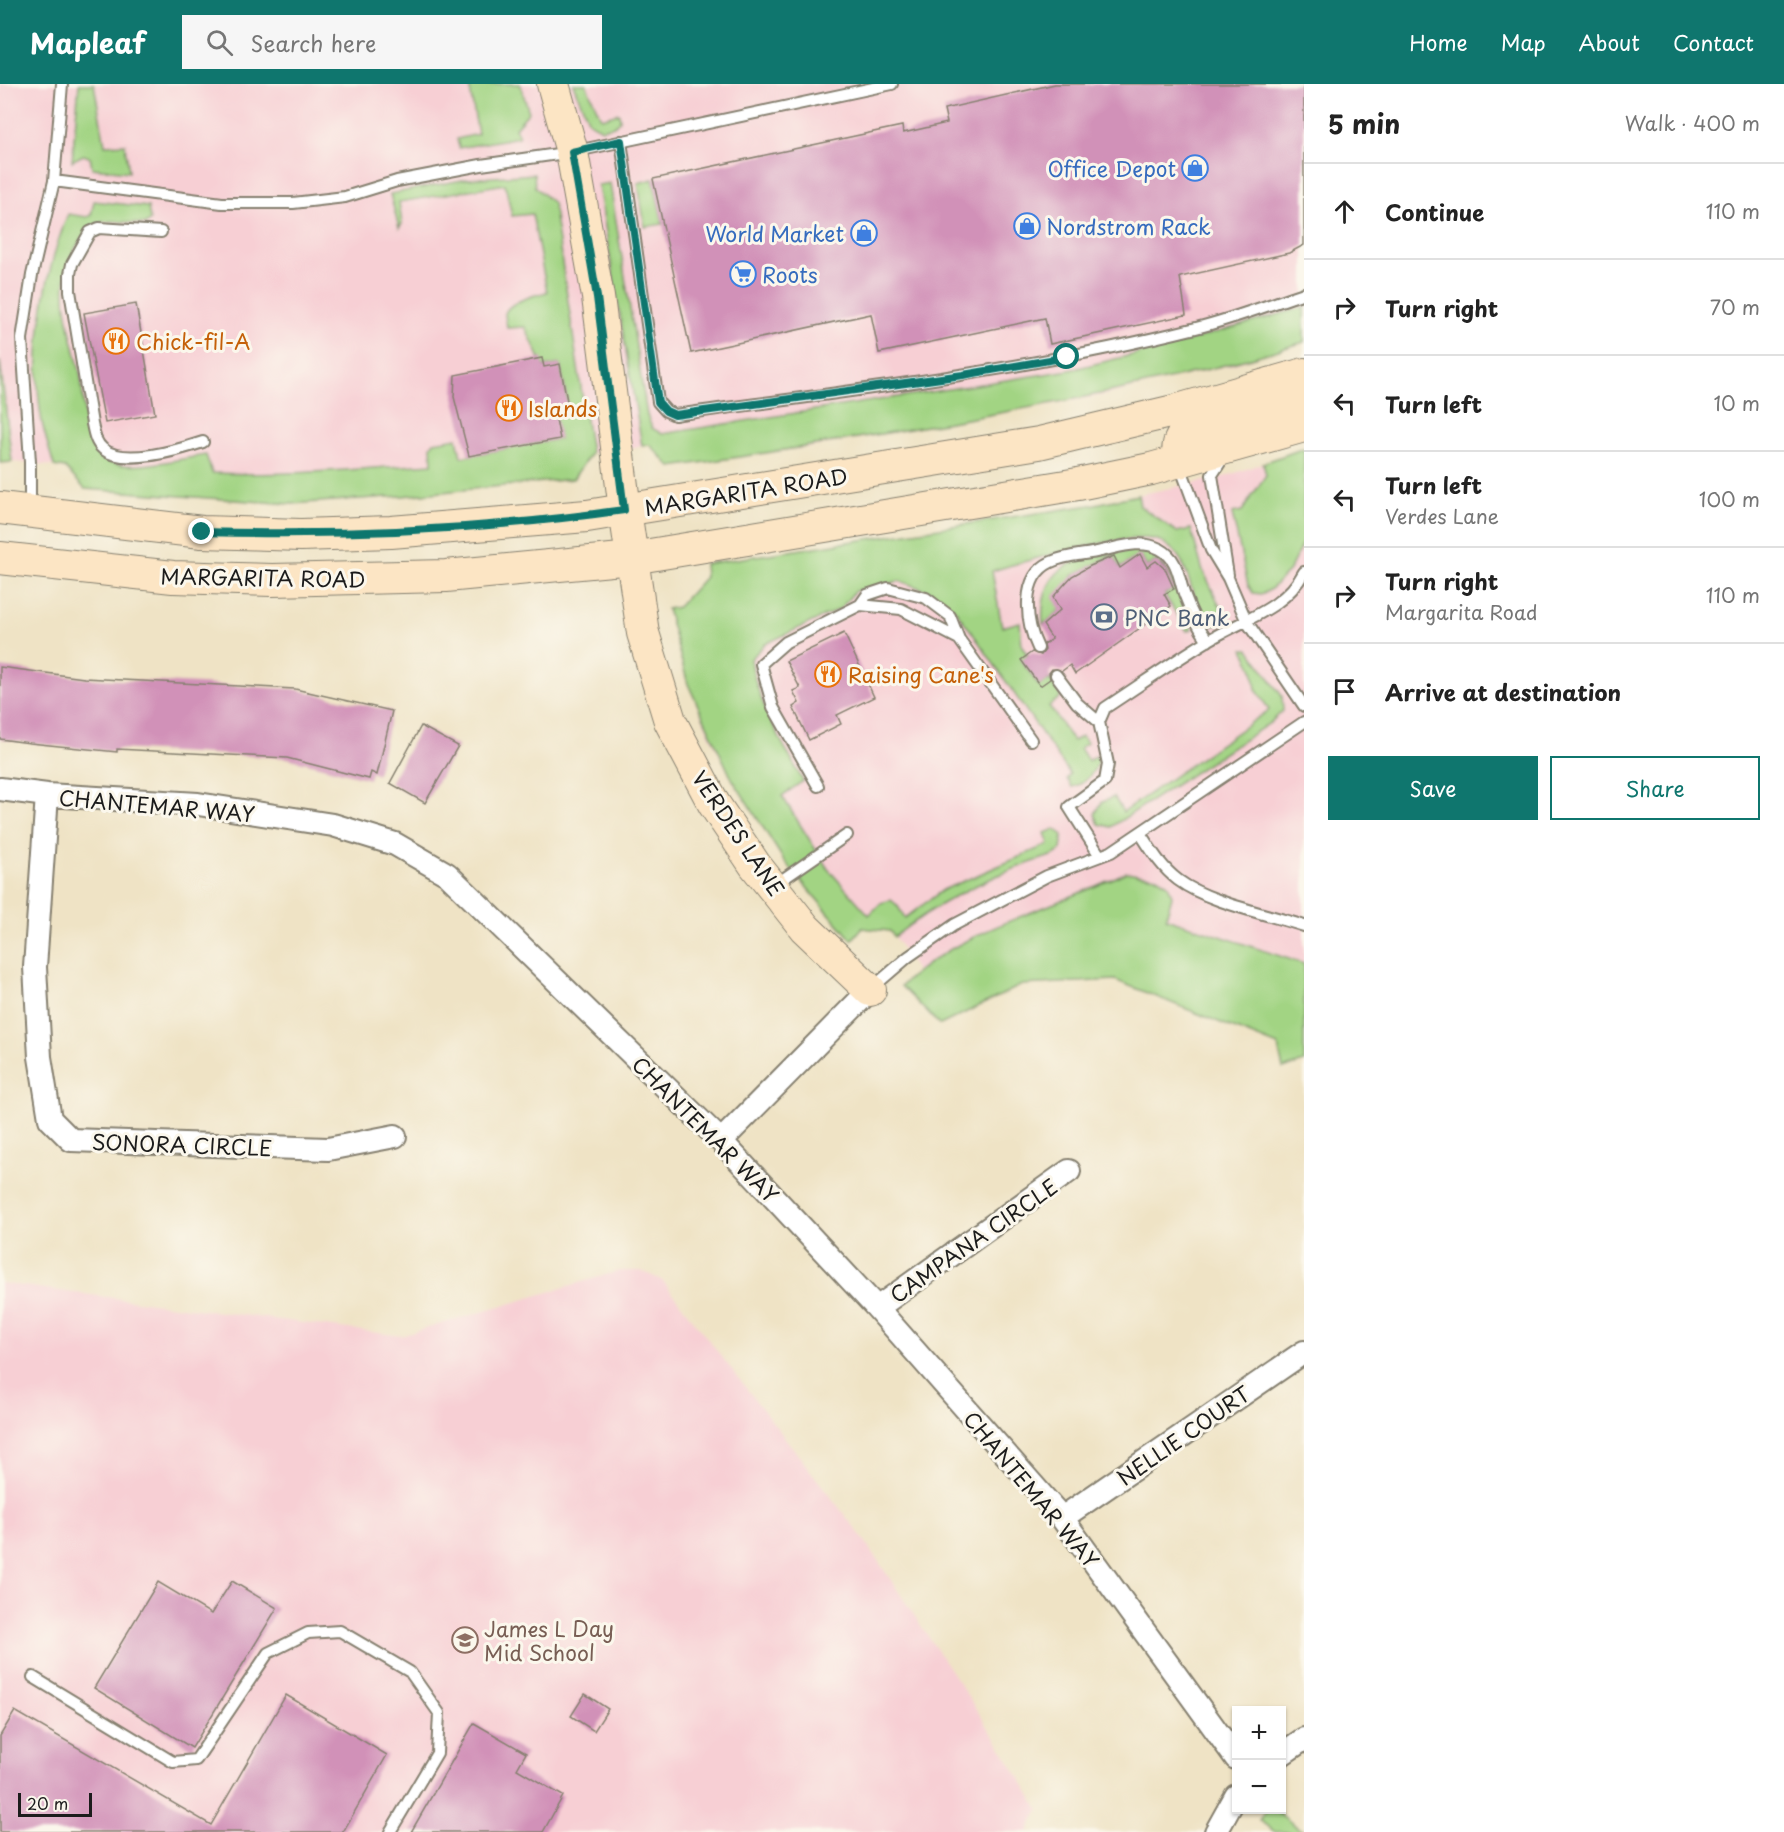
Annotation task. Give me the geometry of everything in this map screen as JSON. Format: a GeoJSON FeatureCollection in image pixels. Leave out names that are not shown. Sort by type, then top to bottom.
{"type":"FeatureCollection","features":[{"type":"Feature","properties":{"kind":"main road","name":"VERDES LANE"},"geometry":{"type":"LineString","coordinates":[[553,84],[572,152],[597,297],[624,510],[643,633],[670,721],[714,804],[772,887],[805,928],[870,990]]}},
{"type":"Feature","properties":{"kind":"main road","name":"MARGARITA ROAD"},"geometry":{"type":"LineString","coordinates":[[15,510],[202,532],[301,535],[402,531],[624,510],[1039,443],[1178,410],[1304,374]]}},
{"type":"Feature","properties":{"kind":"main road"},"geometry":{"type":"LineString","coordinates":[[1179,462],[1177,448],[1180,438],[1188,429],[1304,396]]}},
{"type":"Feature","properties":{"kind":"main road","name":"MARGARITA ROAD"},"geometry":{"type":"LineString","coordinates":[[0,558],[173,577],[272,580],[446,576],[632,558],[1078,484],[1179,462],[1304,426]]}},
{"type":"Feature","properties":{"kind":"street","name":"CHANTEMAR WAY"},"geometry":{"type":"LineString","coordinates":[[0,789],[47,795],[198,804],[333,825],[395,844],[447,874],[721,1141],[877,1308],[1062,1518],[1232,1752]]}},
{"type":"Feature","properties":{"kind":"street","name":"SONORA CIRCLE"},"geometry":{"type":"LineString","coordinates":[[47,795],[35,967],[40,1057],[50,1119],[71,1140],[328,1149],[395,1136]]}},
{"type":"Feature","properties":{"kind":"street"},"geometry":{"type":"LineString","coordinates":[[721,1141],[870,990]]}},
{"type":"Feature","properties":{"kind":"street","name":"CAMPANA CIRCLE"},"geometry":{"type":"LineString","coordinates":[[877,1308],[1069,1172]]}},
{"type":"Feature","properties":{"kind":"street","name":"NELLIE COURT"},"geometry":{"type":"LineString","coordinates":[[1062,1518],[1304,1352]]}},
{"type":"Feature","properties":{"kind":"street"},"geometry":{"type":"LineString","coordinates":[[1286,1751],[1304,1739]]}},
{"type":"Feature","properties":{"kind":"street"},"geometry":{"type":"LineString","coordinates":[[1216,1832],[1232,1803]]}},
{"type":"Feature","properties":{"kind":"lane"},"geometry":{"type":"LineString","coordinates":[[15,510],[30,462],[22,339],[32,275],[54,181],[62,84]]}},
{"type":"Feature","properties":{"kind":"lane"},"geometry":{"type":"LineString","coordinates":[[54,181],[222,203],[278,205],[345,197],[445,171],[572,152],[892,84]]}},
{"type":"Feature","properties":{"kind":"lane"},"geometry":{"type":"LineString","coordinates":[[621,141],[658,402],[666,411],[675,415],[963,375],[1067,357],[1198,328],[1304,293]]}},
{"type":"Feature","properties":{"kind":"lane"},"geometry":{"type":"LineString","coordinates":[[161,232],[99,228],[90,232],[72,264],[70,291],[92,424],[96,440],[103,449],[128,457],[180,450],[203,442]]}},
{"type":"Feature","properties":{"kind":"lane"},"geometry":{"type":"LineString","coordinates":[[1228,578],[1212,475],[1220,461],[1234,447]]}},
{"type":"Feature","properties":{"kind":"lane"},"geometry":{"type":"LineString","coordinates":[[1179,462],[1211,550],[1228,578],[1247,622],[1304,706]]}},
{"type":"Feature","properties":{"kind":"lane"},"geometry":{"type":"LineString","coordinates":[[1038,648],[1029,629],[1028,606],[1031,585],[1038,573],[1051,562],[1140,543],[1159,548],[1178,569],[1184,593],[1198,627],[1208,641]]}},
{"type":"Feature","properties":{"kind":"lane"},"geometry":{"type":"LineString","coordinates":[[1100,856],[1069,807],[1105,781],[1108,764],[1099,722],[1105,708],[1208,641],[1247,622],[1281,600],[1304,572]]}},
{"type":"Feature","properties":{"kind":"lane"},"geometry":{"type":"LineString","coordinates":[[818,786],[772,707],[761,664],[786,642],[860,605],[867,595],[888,588],[926,598],[950,616],[959,639],[1031,740]]}},
{"type":"Feature","properties":{"kind":"lane"},"geometry":{"type":"LineString","coordinates":[[860,605],[902,609],[959,639]]}},
{"type":"Feature","properties":{"kind":"lane"},"geometry":{"type":"LineString","coordinates":[[1056,675],[1077,703],[1099,722]]}},
{"type":"Feature","properties":{"kind":"lane"},"geometry":{"type":"LineString","coordinates":[[870,990],[908,957],[954,925],[1047,876],[1100,856],[1140,833],[1304,722]]}},
{"type":"Feature","properties":{"kind":"lane"},"geometry":{"type":"LineString","coordinates":[[1140,833],[1158,861],[1177,879],[1197,892],[1304,926]]}},
{"type":"Feature","properties":{"kind":"lane"},"geometry":{"type":"LineString","coordinates":[[772,887],[847,835]]}},
{"type":"Feature","properties":{"kind":"lane"},"geometry":{"type":"LineString","coordinates":[[33,1677],[173,1762],[196,1760],[268,1653],[308,1633],[340,1631],[410,1672],[439,1713],[436,1753],[390,1832]]}},
{"type":"Feature","properties":{"kind":"shaded area"},"geometry":{"type":"Polygon","coordinates":[[[0,84],[1304,84],[1304,342],[1235,364],[1105,395],[812,447],[671,467],[649,445],[591,453],[573,479],[402,496],[291,504],[85,489],[65,467],[3,461],[0,463],[0,84]]]}},
{"type":"Feature","properties":{"kind":"shaded area"},"geometry":{"type":"Polygon","coordinates":[[[1304,448],[1304,1062],[1283,1069],[1278,1046],[1115,980],[1022,985],[940,1025],[901,986],[916,971],[891,931],[862,928],[852,940],[785,862],[731,777],[709,734],[688,684],[667,609],[678,607],[705,577],[704,564],[1091,505],[1227,476],[1304,448]]]}},
{"type":"Feature","properties":{"kind":"shaded area","name":"James L Day Mid School"},"geometry":{"type":"Polygon","coordinates":[[[619,1271],[642,1271],[663,1281],[865,1541],[996,1739],[1039,1809],[1028,1832],[0,1832],[0,1283],[401,1336],[619,1271]]]}},
{"type":"Feature","properties":{"kind":"green space"},"geometry":{"type":"Polygon","coordinates":[[[79,84],[94,84],[105,145],[125,144],[129,172],[92,168],[90,157],[83,155],[72,161],[79,84]]]}},
{"type":"Feature","properties":{"kind":"green space"},"geometry":{"type":"Polygon","coordinates":[[[469,84],[520,84],[529,112],[515,128],[519,137],[459,148],[457,139],[478,134],[469,84]]]}},
{"type":"Feature","properties":{"kind":"green space"},"geometry":{"type":"Polygon","coordinates":[[[573,84],[586,84],[601,118],[619,113],[620,120],[614,126],[602,129],[589,122],[573,84]]]}},
{"type":"Feature","properties":{"kind":"green space"},"geometry":{"type":"Polygon","coordinates":[[[534,174],[535,187],[553,203],[591,453],[573,479],[402,496],[291,504],[85,489],[65,468],[54,466],[43,428],[39,397],[39,344],[46,289],[52,262],[68,214],[87,217],[91,215],[94,201],[148,207],[150,220],[146,224],[108,221],[96,224],[86,232],[78,244],[70,259],[66,275],[66,307],[80,372],[86,426],[92,446],[96,453],[105,460],[132,465],[206,455],[212,473],[322,472],[432,464],[431,446],[434,442],[457,438],[461,457],[559,439],[554,409],[568,406],[560,364],[544,367],[525,327],[507,328],[505,316],[507,310],[517,302],[547,292],[532,214],[512,216],[505,184],[399,202],[402,224],[399,228],[390,194],[467,179],[534,174]]]}},
{"type":"Feature","properties":{"kind":"green space"},"geometry":{"type":"Polygon","coordinates":[[[653,179],[663,224],[645,227],[638,183],[653,179]]]}},
{"type":"Feature","properties":{"kind":"green space"},"geometry":{"type":"Polygon","coordinates":[[[610,183],[647,415],[652,428],[662,434],[1070,370],[1173,345],[1304,307],[1304,342],[1222,366],[1098,394],[859,438],[671,467],[650,445],[642,446],[598,185],[610,183]]]}},
{"type":"Feature","properties":{"kind":"green space"},"geometry":{"type":"Polygon","coordinates":[[[0,361],[12,462],[0,463],[0,361]]]}},
{"type":"Feature","properties":{"kind":"green space"},"geometry":{"type":"Polygon","coordinates":[[[1304,448],[1304,540],[1289,571],[1270,590],[1261,594],[1253,593],[1248,585],[1232,513],[1242,511],[1266,475],[1263,463],[1304,448]]]}},
{"type":"Feature","properties":{"kind":"green space"},"geometry":{"type":"Polygon","coordinates":[[[1138,495],[1140,506],[1177,532],[1191,529],[1202,568],[1226,619],[1220,625],[1213,626],[1205,618],[1179,558],[1173,550],[1157,540],[1144,538],[1101,543],[992,571],[1002,627],[1020,622],[1022,646],[1028,656],[1021,660],[1039,686],[1050,679],[1061,697],[1049,706],[1073,741],[1082,736],[1087,743],[1080,748],[1088,761],[1096,756],[1099,761],[1088,777],[1077,786],[1072,787],[1067,779],[1070,774],[971,631],[955,610],[931,592],[900,581],[855,591],[840,609],[765,644],[751,659],[764,706],[803,781],[782,796],[828,869],[869,915],[881,903],[891,900],[905,918],[943,890],[1049,844],[1045,833],[1055,829],[1063,835],[1061,850],[1054,855],[970,888],[912,923],[894,937],[890,931],[862,928],[852,940],[785,862],[731,777],[688,684],[667,609],[678,607],[705,577],[704,564],[1091,505],[1138,495]]]}},
{"type":"Feature","properties":{"kind":"green space"},"geometry":{"type":"Polygon","coordinates":[[[1139,549],[1152,555],[1169,571],[1192,629],[1187,631],[1164,594],[1174,588],[1165,569],[1156,561],[1147,567],[1140,555],[1120,568],[1113,555],[1072,576],[1060,610],[1043,625],[1043,603],[1048,586],[1057,573],[1084,559],[1139,549]]]}},
{"type":"Feature","properties":{"kind":"green space"},"geometry":{"type":"Polygon","coordinates":[[[1243,649],[1249,649],[1282,696],[1283,711],[1270,723],[1111,827],[1099,824],[1095,814],[1102,802],[1114,797],[1123,812],[1269,710],[1256,689],[1253,669],[1243,649]]]}},
{"type":"Feature","properties":{"kind":"green space"},"geometry":{"type":"Polygon","coordinates":[[[1126,872],[1157,877],[1168,884],[1172,896],[1166,918],[1304,964],[1304,1062],[1283,1069],[1278,1046],[1115,980],[1022,985],[940,1025],[901,986],[925,966],[980,934],[1126,872]]]}},
{"type":"Feature","properties":{"kind":"green space"},"geometry":{"type":"Polygon","coordinates":[[[1264,1814],[1279,1814],[1304,1832],[1275,1832],[1259,1820],[1264,1814]]]}},
{"type":"Feature","properties":{"kind":"building"},"geometry":{"type":"Polygon","coordinates":[[[1055,84],[1304,84],[1304,245],[1289,253],[1180,277],[1186,315],[1050,344],[1045,318],[879,353],[871,314],[691,353],[653,179],[902,126],[903,133],[947,123],[944,109],[1055,84]]]}},
{"type":"Feature","properties":{"kind":"building","name":"Chick-fil-A"},"geometry":{"type":"Polygon","coordinates":[[[136,304],[155,414],[105,423],[84,313],[136,304]]]}},
{"type":"Feature","properties":{"kind":"building","name":"Islands"},"geometry":{"type":"Polygon","coordinates":[[[542,358],[544,367],[560,364],[568,406],[554,409],[560,439],[469,456],[454,397],[455,375],[542,358]]]}},
{"type":"Feature","properties":{"kind":"building","name":"PNC Bank"},"geometry":{"type":"Polygon","coordinates":[[[1140,554],[1147,567],[1156,561],[1165,569],[1174,589],[1164,594],[1171,606],[1075,674],[1070,665],[1062,671],[1052,669],[1049,673],[1050,679],[1040,686],[1021,660],[1032,652],[1041,655],[1045,650],[1044,644],[1052,639],[1043,625],[1060,610],[1053,597],[1072,576],[1090,566],[1114,556],[1120,568],[1140,554]]]}},
{"type":"Feature","properties":{"kind":"building","name":"Raising Cane's"},"geometry":{"type":"Polygon","coordinates":[[[844,633],[874,697],[837,715],[841,724],[809,740],[793,707],[799,703],[793,691],[800,688],[786,661],[844,633]]]}},
{"type":"Feature","properties":{"kind":"building"},"geometry":{"type":"Polygon","coordinates":[[[0,667],[84,678],[295,689],[392,711],[377,775],[371,772],[369,779],[287,758],[117,749],[117,752],[30,743],[0,739],[0,667]]]}},
{"type":"Feature","properties":{"kind":"building"},"geometry":{"type":"Polygon","coordinates":[[[421,726],[458,746],[425,803],[390,783],[421,726]]]}},
{"type":"Feature","properties":{"kind":"building"},"geometry":{"type":"Polygon","coordinates":[[[232,1581],[277,1608],[192,1748],[94,1688],[158,1582],[211,1614],[232,1581]]]}},
{"type":"Feature","properties":{"kind":"building"},"geometry":{"type":"Polygon","coordinates":[[[585,1694],[608,1709],[594,1731],[571,1716],[585,1694]]]}},
{"type":"Feature","properties":{"kind":"building"},"geometry":{"type":"Polygon","coordinates":[[[286,1695],[387,1755],[343,1832],[0,1832],[0,1736],[15,1711],[211,1825],[286,1695]]]}},
{"type":"Feature","properties":{"kind":"building"},"geometry":{"type":"Polygon","coordinates":[[[474,1723],[526,1753],[517,1769],[563,1796],[543,1832],[411,1832],[474,1723]]]}},
{"type":"Feature","properties":{"kind":"place","name":"Office Depot"},"geometry":{"type":"Point","coordinates":[1195,168]}},
{"type":"Feature","properties":{"kind":"place","name":"Nordstrom Rack"},"geometry":{"type":"Point","coordinates":[1027,226]}},
{"type":"Feature","properties":{"kind":"place","name":"World Market"},"geometry":{"type":"Point","coordinates":[864,233]}},
{"type":"Feature","properties":{"kind":"place","name":"Roots"},"geometry":{"type":"Point","coordinates":[743,274]}},
{"type":"Feature","properties":{"kind":"place","name":"Chick-fil-A"},"geometry":{"type":"Point","coordinates":[116,341]}},
{"type":"Feature","properties":{"kind":"place","name":"Islands"},"geometry":{"type":"Point","coordinates":[509,408]}},
{"type":"Feature","properties":{"kind":"place","name":"PNC Bank"},"geometry":{"type":"Point","coordinates":[1104,617]}},
{"type":"Feature","properties":{"kind":"place","name":"Raising Cane's"},"geometry":{"type":"Point","coordinates":[828,674]}},
{"type":"Feature","properties":{"kind":"place","name":"James L Day Mid School"},"geometry":{"type":"Point","coordinates":[465,1640]}},
{"type":"Feature","properties":{"kind":"route"},"geometry":{"type":"LineString","coordinates":[[202,532],[301,535],[391,532],[587,516],[624,510],[597,297],[572,152],[621,141],[658,402],[666,411],[675,415],[963,375],[1067,357]]}}]}
